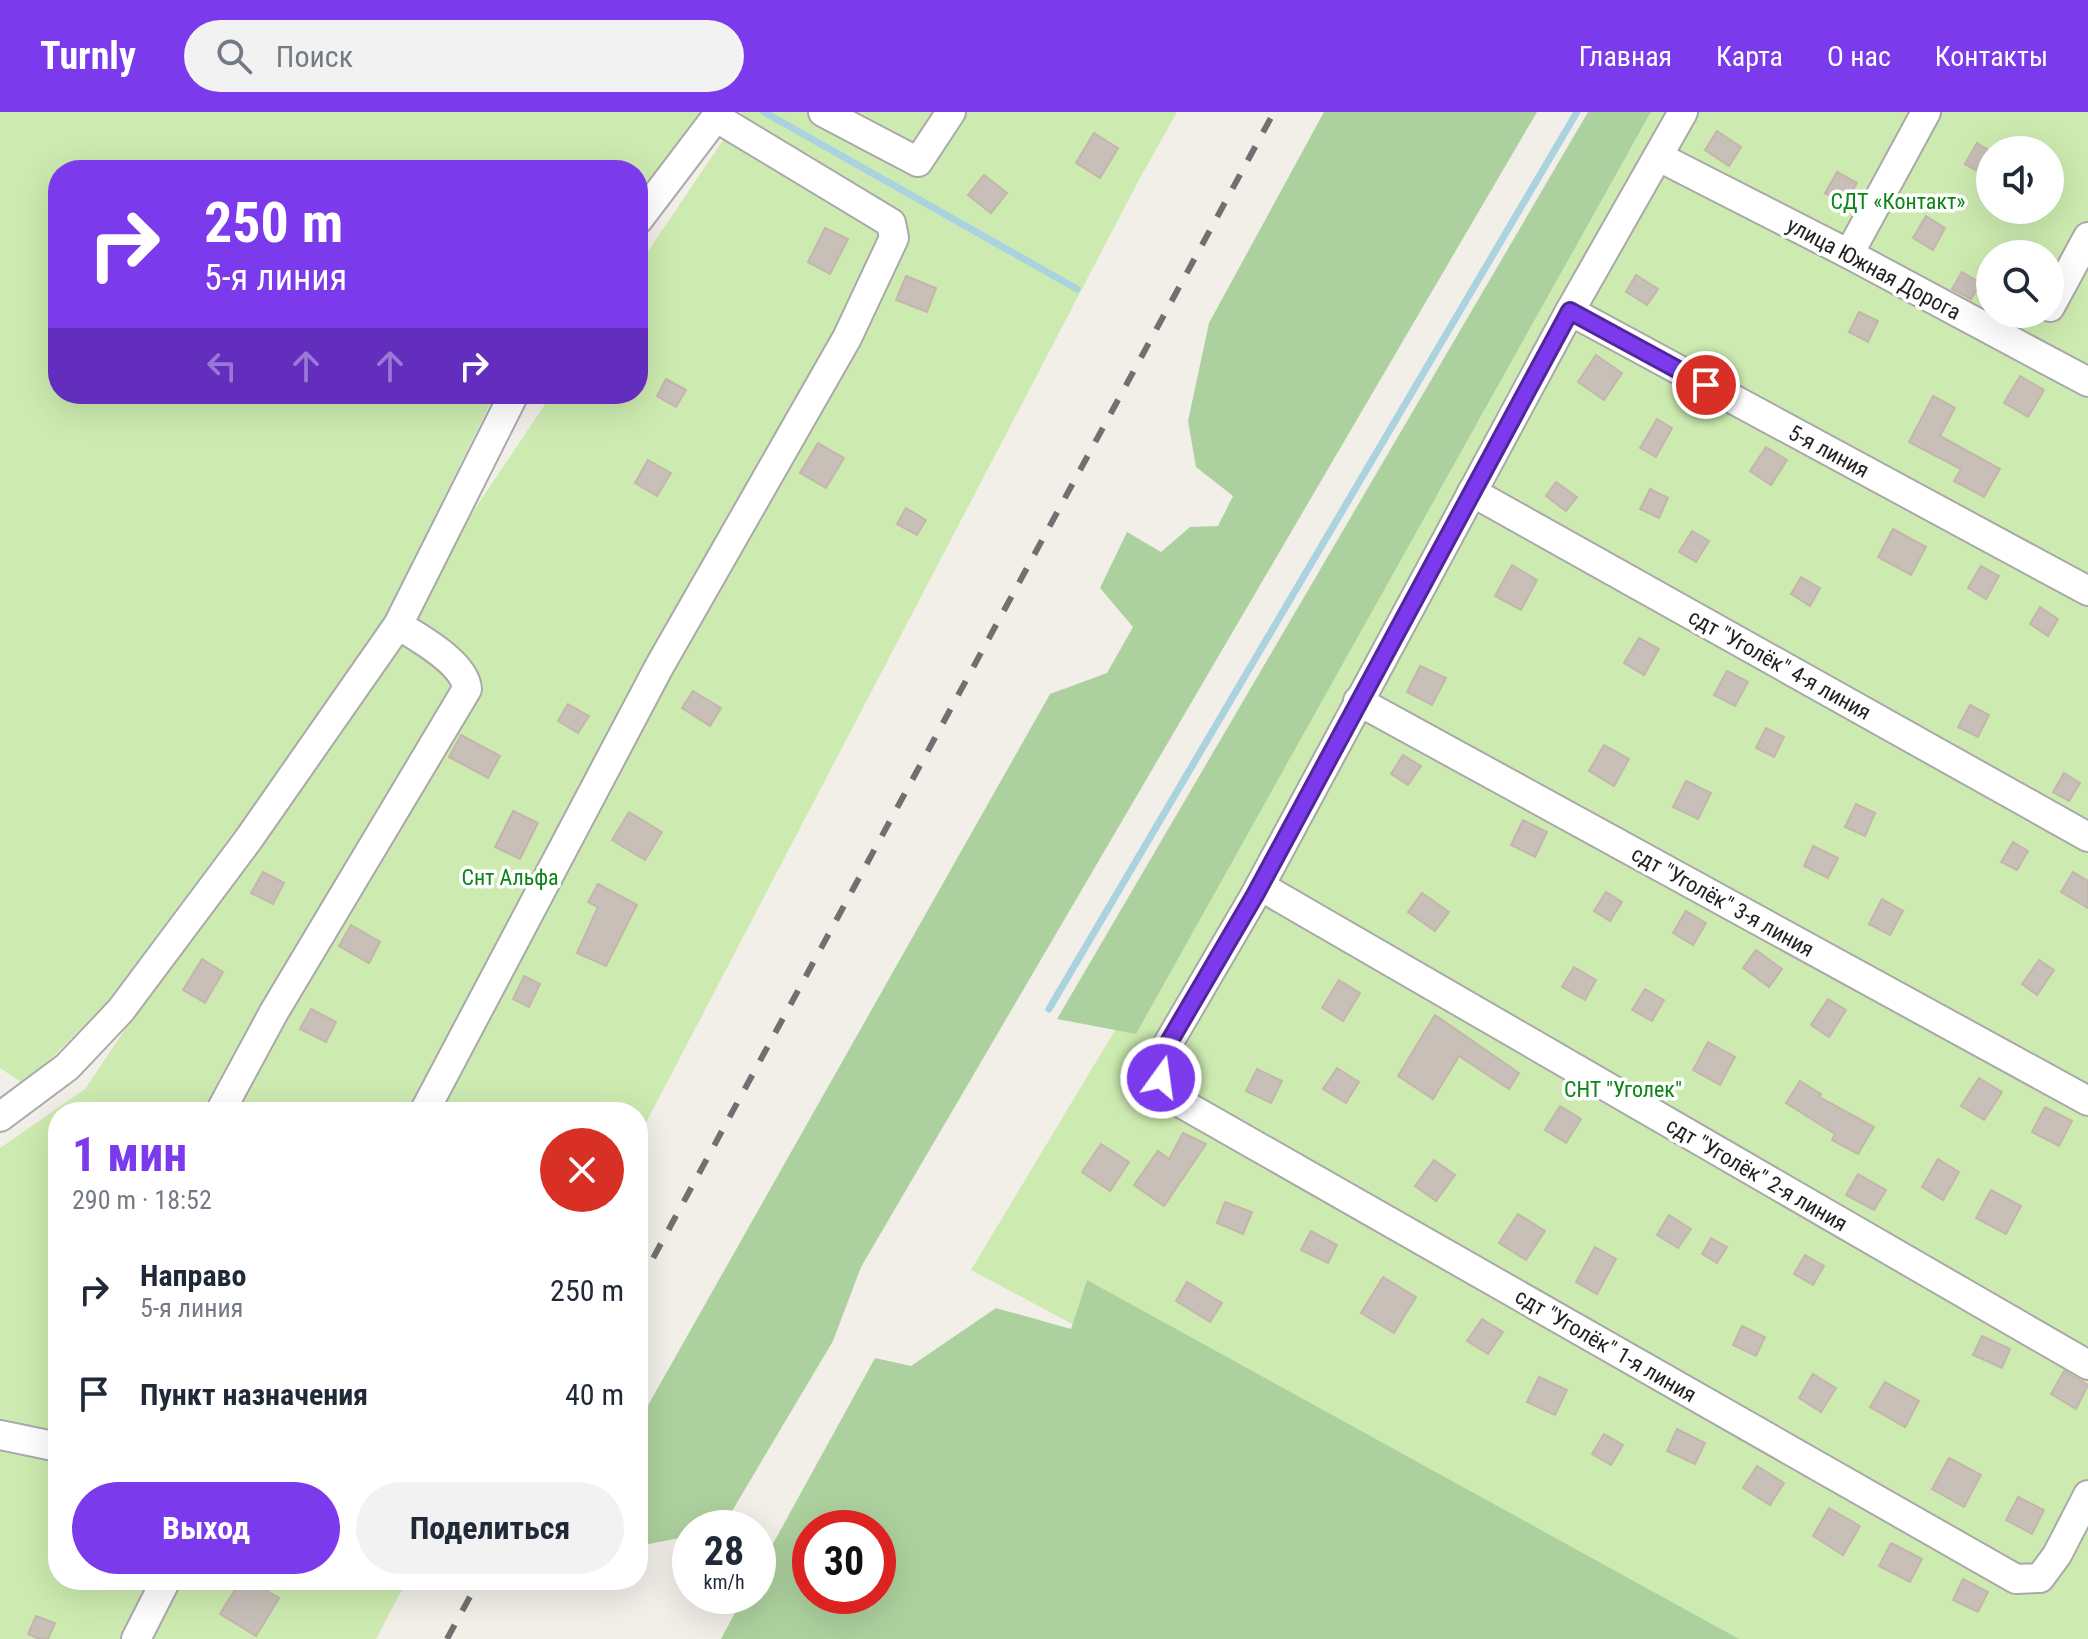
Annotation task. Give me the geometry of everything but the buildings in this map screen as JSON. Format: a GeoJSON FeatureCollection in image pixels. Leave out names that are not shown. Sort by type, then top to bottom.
{"type":"FeatureCollection","features":[{"type":"Feature","properties":{"kind":"street"},"geometry":{"type":"LineString","coordinates":[[823,112],[918,162],[951,112]]}},
{"type":"Feature","properties":{"kind":"street"},"geometry":{"type":"LineString","coordinates":[[1260,886],[1570,311],[1683,112]]}},
{"type":"Feature","properties":{"kind":"street"},"geometry":{"type":"LineString","coordinates":[[1849,254],[1926,112]]}},
{"type":"Feature","properties":{"kind":"street"},"geometry":{"type":"LineString","coordinates":[[429,1102],[659,667],[847,338],[894,238],[891,223],[719,115],[648,207]]}},
{"type":"Feature","properties":{"kind":"street","name":"улица Южная Дорога"},"geometry":{"type":"LineString","coordinates":[[1659,157],[2088,382]]}},
{"type":"Feature","properties":{"kind":"street"},"geometry":{"type":"LineString","coordinates":[[2064,281],[2088,237]]}},
{"type":"Feature","properties":{"kind":"street","name":"5-я линия"},"geometry":{"type":"LineString","coordinates":[[1570,311],[2088,591]]}},
{"type":"Feature","properties":{"kind":"street"},"geometry":{"type":"LineString","coordinates":[[2027,349],[2038,328]]}},
{"type":"Feature","properties":{"kind":"street"},"geometry":{"type":"LineString","coordinates":[[0,1117],[67,1067],[121,1010],[248,840],[398,625],[509,404]]}},
{"type":"Feature","properties":{"kind":"street","name":"сдт \"Уголёк\" 4-я линия"},"geometry":{"type":"LineString","coordinates":[[1472,492],[2088,837]]}},
{"type":"Feature","properties":{"kind":"street"},"geometry":{"type":"LineString","coordinates":[[225,1102],[274,1012],[467,689],[462,674],[452,663],[398,625]]}},
{"type":"Feature","properties":{"kind":"street","name":"сдт \"Уголёк\" 3-я линия"},"geometry":{"type":"LineString","coordinates":[[1358,701],[2088,1101]]}},
{"type":"Feature","properties":{"kind":"street","name":"сдт \"Уголёк\" 1-я линия"},"geometry":{"type":"LineString","coordinates":[[1260,886],[1162,1054],[1161,1078],[1174,1099],[2016,1579],[2040,1578],[2057,1555],[2088,1495]]}},
{"type":"Feature","properties":{"kind":"street","name":"сдт \"Уголёк\" 2-я линия"},"geometry":{"type":"LineString","coordinates":[[1260,886],[2088,1365]]}},
{"type":"Feature","properties":{"kind":"street"},"geometry":{"type":"LineString","coordinates":[[0,1435],[48,1445]]}},
{"type":"Feature","properties":{"kind":"street"},"geometry":{"type":"LineString","coordinates":[[136,1639],[161,1590]]}},
{"type":"Feature","properties":{"kind":"green space"},"geometry":{"type":"Polygon","coordinates":[[[0,112],[708,112],[648,189],[648,160],[48,160],[48,404],[490,404],[382,623],[232,839],[122,987],[25,1085],[0,1068],[0,112]]]}},
{"type":"Feature","properties":{"kind":"green space","name":"Снт Альфа"},"geometry":{"type":"Polygon","coordinates":[[[742,112],[1177,112],[648,1119],[648,1102],[66,1102],[85,1089],[545,404],[648,404],[648,251],[742,112]]]}},
{"type":"Feature","properties":{"kind":"green space"},"geometry":{"type":"Polygon","coordinates":[[[1324,112],[1537,112],[861,1267],[833,1341],[733,1510],[672,1510],[672,1539],[648,1544],[648,1405],[1050,694],[1107,673],[1133,627],[1100,588],[1127,532],[1161,552],[1190,527],[1218,526],[1233,496],[1196,467],[1188,421],[1209,323],[1324,112]]]}},
{"type":"Feature","properties":{"kind":"green space"},"geometry":{"type":"Polygon","coordinates":[[[1588,112],[1651,112],[1136,1034],[1057,1019],[1588,112]]]}},
{"type":"Feature","properties":{"kind":"green space","name":"СНТ \"Уголек\""},"geometry":{"type":"Polygon","coordinates":[[[1651,112],[2088,112],[2088,1639],[1661,1639],[971,1270],[1445,481],[1651,112]]]}},
{"type":"Feature","properties":{"kind":"green space","name":"Снт Альфа"},"geometry":{"type":"Polygon","coordinates":[[[48,1115],[48,1590],[402,1590],[376,1639],[0,1639],[0,1148],[48,1115]]]}},
{"type":"Feature","properties":{"kind":"green space"},"geometry":{"type":"Polygon","coordinates":[[[1087,1280],[1739,1639],[721,1639],[734,1614],[776,1614],[776,1538],[875,1358],[911,1366],[996,1308],[1071,1329],[1087,1280]]]}},
{"type":"Feature","properties":{"kind":"waterway"},"geometry":{"type":"LineString","coordinates":[[764,112],[1077,289]]}},
{"type":"Feature","properties":{"kind":"waterway"},"geometry":{"type":"LineString","coordinates":[[1049,1009],[1577,112]]}},
{"type":"Feature","properties":{"kind":"railway"},"geometry":{"type":"LineString","coordinates":[[648,1268],[1274,112]]}},
{"type":"Feature","properties":{"kind":"railway"},"geometry":{"type":"LineString","coordinates":[[447,1639],[474,1590]]}},
{"type":"Feature","properties":{"kind":"route"},"geometry":{"type":"LineString","coordinates":[[1161,1078],[1162,1054],[1255,895],[1570,311],[1706,385]]}},
{"type":"Feature","properties":{"kind":"park label","name":"СДТ «Контакт»"},"geometry":{"type":"Point","coordinates":[1898,201]}}]}
